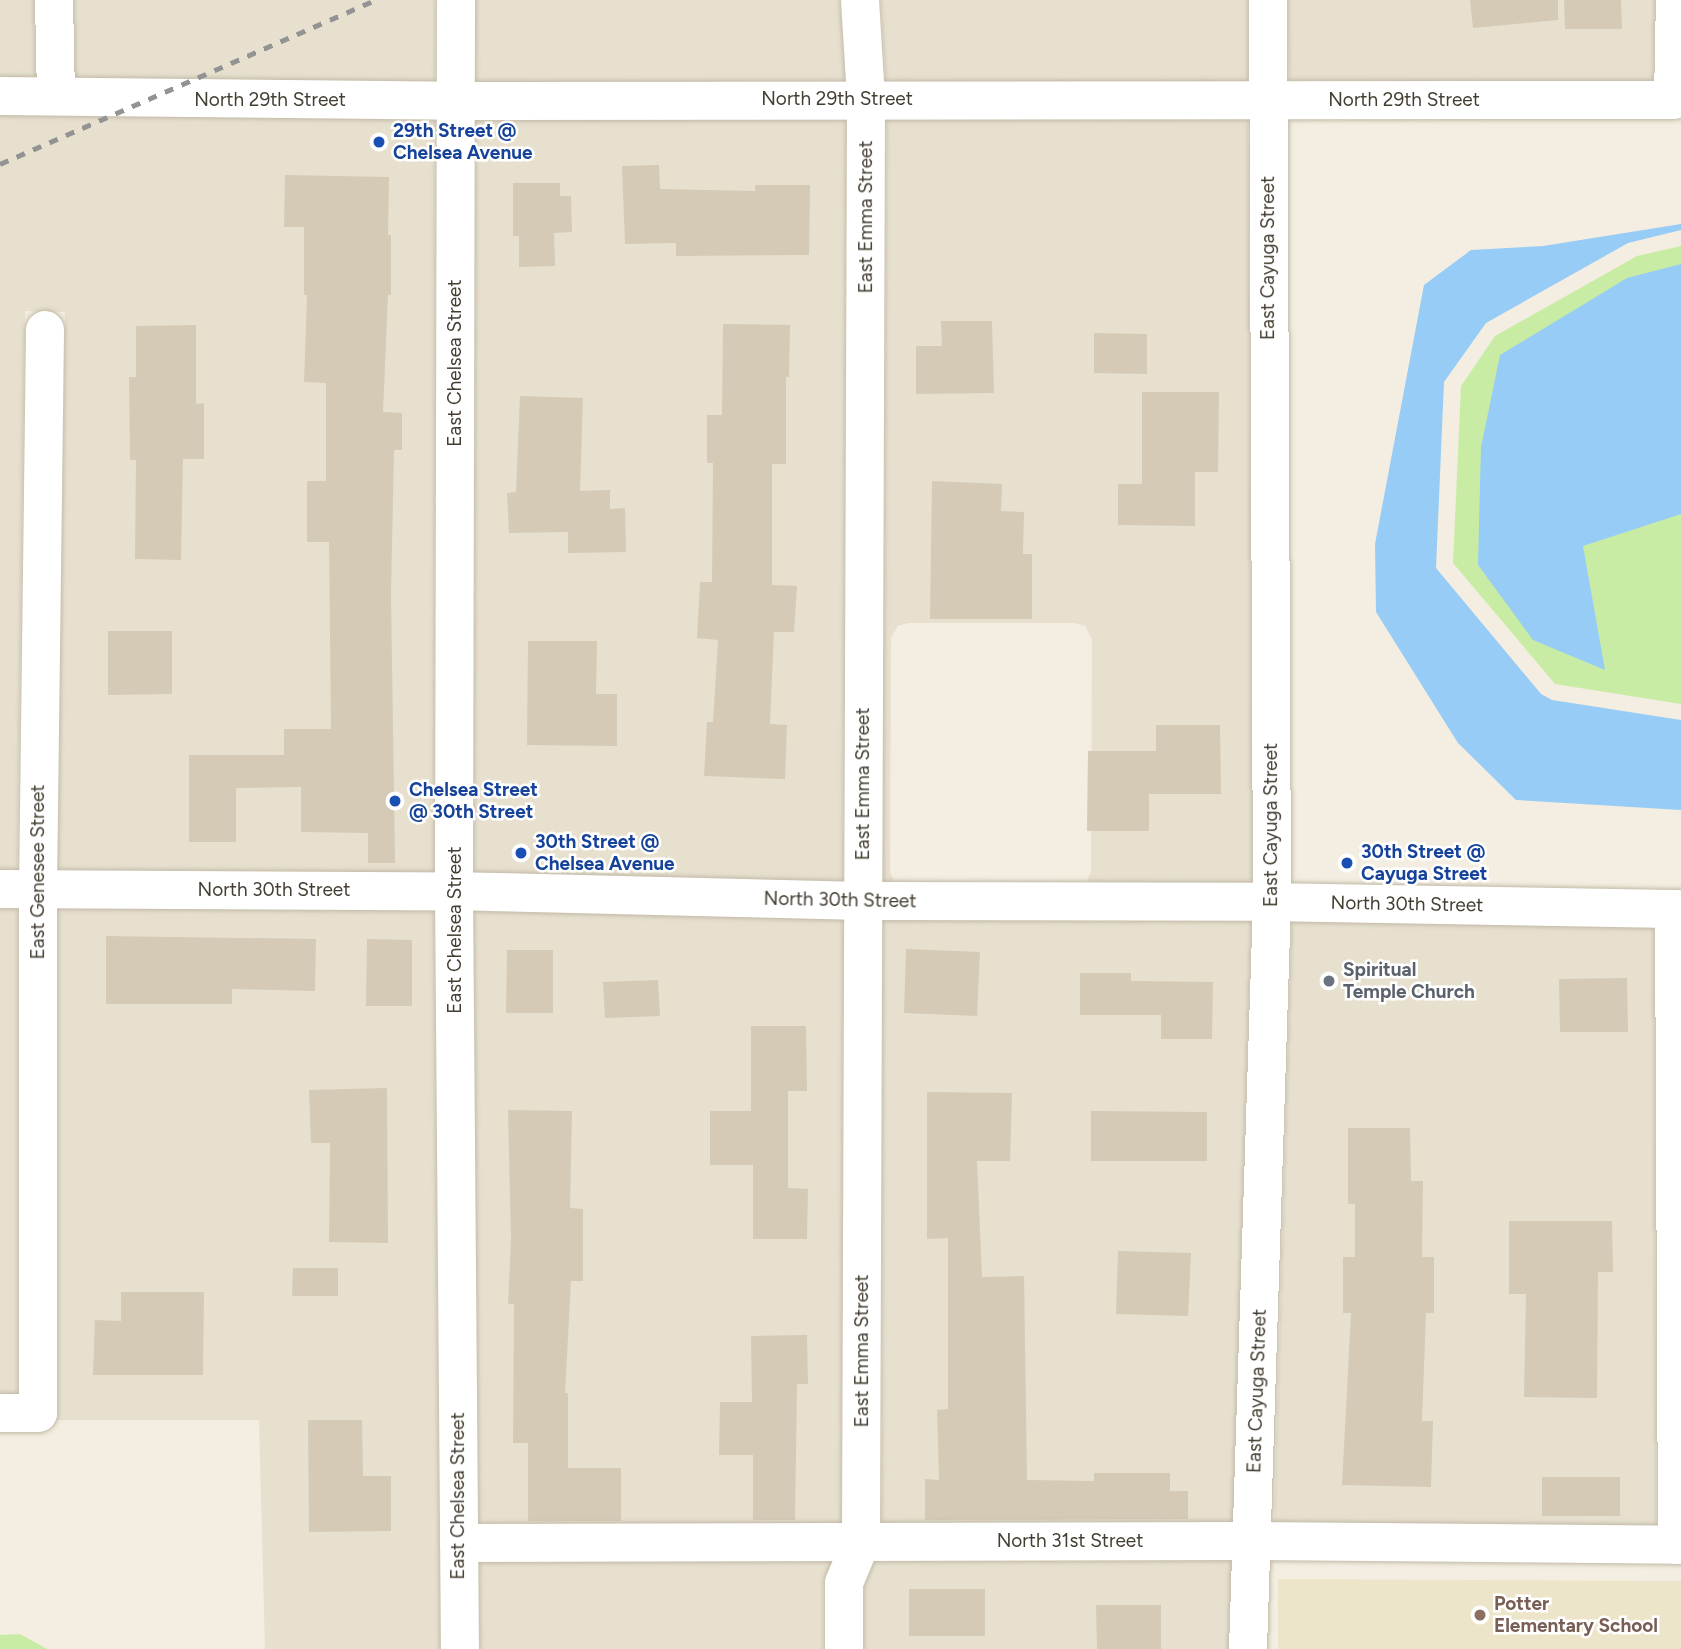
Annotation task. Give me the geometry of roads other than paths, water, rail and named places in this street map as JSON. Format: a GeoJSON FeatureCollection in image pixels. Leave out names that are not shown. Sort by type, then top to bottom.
{"type":"FeatureCollection","features":[{"type":"Feature","properties":{"kind":"street"},"geometry":{"type":"LineString","coordinates":[[54,0],[56,96]]}},
{"type":"Feature","properties":{"kind":"street","name":"East Chelsea Street"},"geometry":{"type":"LineString","coordinates":[[456,0],[454,891],[460,1649]]}},
{"type":"Feature","properties":{"kind":"street","name":"East Emma Street"},"geometry":{"type":"LineString","coordinates":[[844,1649],[844,1583],[861,1542],[866,98],[860,0]]}},
{"type":"Feature","properties":{"kind":"street","name":"East Cayuga Street"},"geometry":{"type":"LineString","coordinates":[[1248,1649],[1272,902],[1268,0]]}},
{"type":"Feature","properties":{"kind":"street","name":"North 29th Street"},"geometry":{"type":"LineString","coordinates":[[0,96],[455,101],[866,98],[1673,100],[1675,0]]}},
{"type":"Feature","properties":{"kind":"street","name":"East Genesee Street"},"geometry":{"type":"LineString","coordinates":[[0,1413],[38,1413],[38,889],[45,330]]}},
{"type":"Feature","properties":{"kind":"street","name":"North 30th Street"},"geometry":{"type":"LineString","coordinates":[[0,889],[454,891],[863,901],[1272,902],[1678,909]]}},
{"type":"Feature","properties":{"kind":"street"},"geometry":{"type":"LineString","coordinates":[[1678,909],[1679,1545]]}},
{"type":"Feature","properties":{"kind":"street","name":"North 31st Street"},"geometry":{"type":"LineString","coordinates":[[459,1543],[1253,1541],[1679,1545]]}},
{"type":"Feature","properties":{"kind":"water"},"geometry":{"type":"Polygon","coordinates":[[[1681,224],[1681,230],[1628,243],[1486,323],[1444,382],[1436,568],[1541,694],[1552,700],[1681,720],[1681,810],[1516,800],[1458,743],[1376,612],[1375,544],[1424,285],[1471,250],[1543,246],[1681,224]]]}},
{"type":"Feature","properties":{"kind":"water"},"geometry":{"type":"Polygon","coordinates":[[[1681,264],[1681,514],[1583,546],[1605,670],[1533,640],[1478,565],[1481,447],[1500,355],[1627,278],[1681,264]]]}},
{"type":"Feature","properties":{"kind":"railway"},"geometry":{"type":"LineString","coordinates":[[0,164],[375,0]]}},
{"type":"Feature","properties":{"kind":"place","name":"29th Street @ Chelsea Avenue"},"geometry":{"type":"Point","coordinates":[379,142]}},
{"type":"Feature","properties":{"kind":"place","name":"Chelsea Street @ 30th Street"},"geometry":{"type":"Point","coordinates":[395,801]}},
{"type":"Feature","properties":{"kind":"place","name":"30th Street @ Chelsea Avenue"},"geometry":{"type":"Point","coordinates":[521,853]}},
{"type":"Feature","properties":{"kind":"place","name":"30th Street @ Cayuga Street"},"geometry":{"type":"Point","coordinates":[1347,863]}},
{"type":"Feature","properties":{"kind":"place","name":"Spiritual Temple Church"},"geometry":{"type":"Point","coordinates":[1329,981]}},
{"type":"Feature","properties":{"kind":"place","name":"Potter Elementary School"},"geometry":{"type":"Point","coordinates":[1480,1615]}}]}
